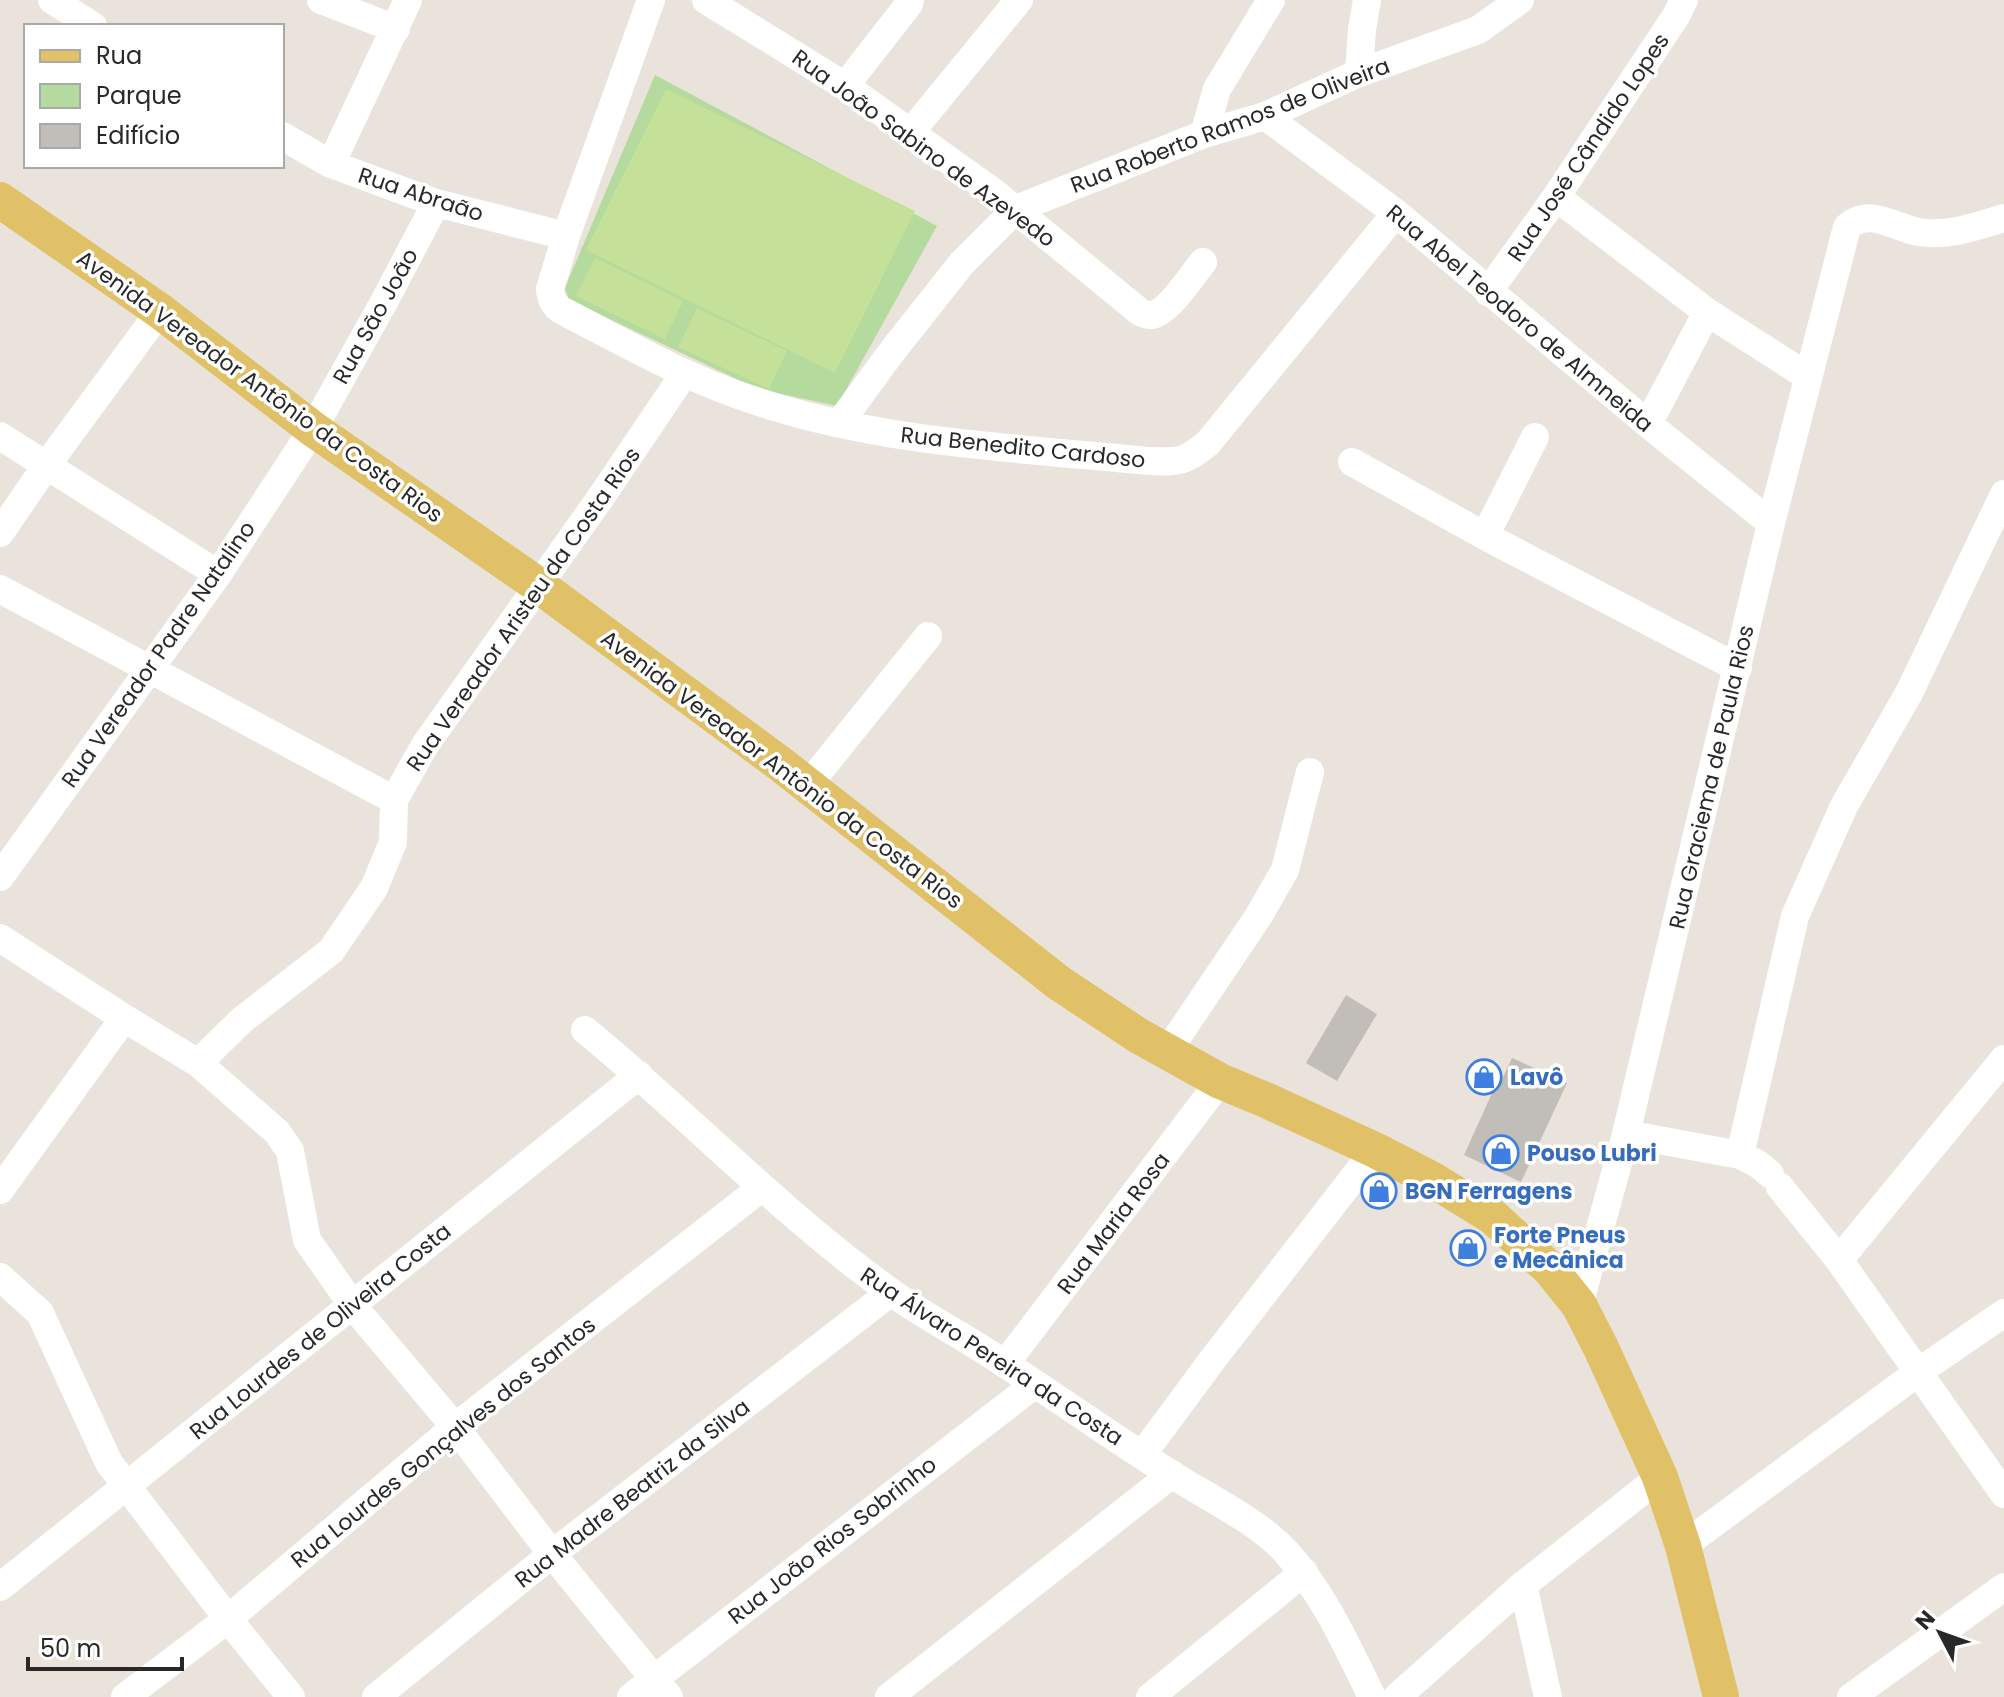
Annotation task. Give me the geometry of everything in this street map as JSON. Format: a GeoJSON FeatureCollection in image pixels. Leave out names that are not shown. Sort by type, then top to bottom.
{"type":"FeatureCollection","features":[{"type":"Feature","properties":{"kind":"main road","name":"Avenida Vereador Antônio da Costa Rios"},"geometry":{"type":"LineString","coordinates":[[0,200],[160,311],[313,429],[538,585],[808,785],[1059,983],[1139,1036],[1220,1081],[1375,1150],[1433,1180],[1493,1217],[1550,1269],[1579,1305],[1601,1348],[1660,1477],[1683,1546],[1721,1697]]}},
{"type":"Feature","properties":{"kind":"street"},"geometry":{"type":"LineString","coordinates":[[52,0],[90,24]]}},
{"type":"Feature","properties":{"kind":"street"},"geometry":{"type":"LineString","coordinates":[[321,0],[396,29]]}},
{"type":"Feature","properties":{"kind":"street"},"geometry":{"type":"LineString","coordinates":[[331,164],[408,0]]}},
{"type":"Feature","properties":{"kind":"street"},"geometry":{"type":"LineString","coordinates":[[566,236],[651,0]]}},
{"type":"Feature","properties":{"kind":"street","name":"Rua João Sabino de Azevedo"},"geometry":{"type":"LineString","coordinates":[[706,0],[845,86],[1016,209],[1140,312],[1148,316],[1157,314],[1173,300],[1203,262]]}},
{"type":"Feature","properties":{"kind":"street"},"geometry":{"type":"LineString","coordinates":[[845,86],[910,0]]}},
{"type":"Feature","properties":{"kind":"street"},"geometry":{"type":"LineString","coordinates":[[910,133],[1019,0]]}},
{"type":"Feature","properties":{"kind":"street"},"geometry":{"type":"LineString","coordinates":[[1204,134],[1217,89],[1271,0]]}},
{"type":"Feature","properties":{"kind":"street"},"geometry":{"type":"LineString","coordinates":[[1359,73],[1367,0]]}},
{"type":"Feature","properties":{"kind":"street","name":"Rua Roberto Ramos de Oliveira"},"geometry":{"type":"LineString","coordinates":[[839,424],[962,263],[1016,209],[1204,134],[1265,116],[1359,73],[1478,30],[1520,0]]}},
{"type":"Feature","properties":{"kind":"street","name":"Rua José Cândido Lopes"},"geometry":{"type":"LineString","coordinates":[[1488,292],[1556,197],[1684,0]]}},
{"type":"Feature","properties":{"kind":"street","name":"Rua Abel Teodoro de Almneida"},"geometry":{"type":"LineString","coordinates":[[1265,116],[1396,213],[1771,523]]}},
{"type":"Feature","properties":{"kind":"street","name":"Rua Abraão"},"geometry":{"type":"LineString","coordinates":[[284,137],[331,164],[436,203],[566,236]]}},
{"type":"Feature","properties":{"kind":"street"},"geometry":{"type":"LineString","coordinates":[[1556,197],[1707,312],[1807,376]]}},
{"type":"Feature","properties":{"kind":"street","name":"Rua São João"},"geometry":{"type":"LineString","coordinates":[[313,429],[436,203]]}},
{"type":"Feature","properties":{"kind":"street","name":"Rua Benedito Cardoso"},"geometry":{"type":"LineString","coordinates":[[566,236],[550,289],[553,304],[684,374],[753,400],[839,424],[957,442],[1179,462],[1208,443],[1396,213]]}},
{"type":"Feature","properties":{"kind":"street","name":"Rua Graciema de Paula Rios"},"geometry":{"type":"LineString","coordinates":[[1579,1305],[1626,1134],[1771,523],[1847,227],[1854,220],[1863,218],[1918,232],[1950,233],[2004,218]]}},
{"type":"Feature","properties":{"kind":"street"},"geometry":{"type":"LineString","coordinates":[[0,533],[160,311]]}},
{"type":"Feature","properties":{"kind":"street"},"geometry":{"type":"LineString","coordinates":[[1648,424],[1707,312]]}},
{"type":"Feature","properties":{"kind":"street","name":"Rua Vereador Aristeu da Costa Rios"},"geometry":{"type":"LineString","coordinates":[[198,1063],[242,1020],[331,951],[374,888],[393,842],[394,800],[425,745],[599,500],[684,374]]}},
{"type":"Feature","properties":{"kind":"street","name":"Rua Vereador Padre Natalino"},"geometry":{"type":"LineString","coordinates":[[0,877],[218,574],[313,429]]}},
{"type":"Feature","properties":{"kind":"street"},"geometry":{"type":"LineString","coordinates":[[0,436],[218,574]]}},
{"type":"Feature","properties":{"kind":"street"},"geometry":{"type":"LineString","coordinates":[[1485,536],[1535,437]]}},
{"type":"Feature","properties":{"kind":"street"},"geometry":{"type":"LineString","coordinates":[[1352,462],[1485,536],[1738,668]]}},
{"type":"Feature","properties":{"kind":"street"},"geometry":{"type":"LineString","coordinates":[[1740,1155],[1795,916],[1844,806],[1909,693],[2004,494]]}},
{"type":"Feature","properties":{"kind":"street"},"geometry":{"type":"LineString","coordinates":[[0,589],[394,800]]}},
{"type":"Feature","properties":{"kind":"street"},"geometry":{"type":"LineString","coordinates":[[808,785],[928,636]]}},
{"type":"Feature","properties":{"kind":"street"},"geometry":{"type":"LineString","coordinates":[[1167,1052],[1258,917],[1285,870],[1310,772]]}},
{"type":"Feature","properties":{"kind":"street"},"geometry":{"type":"LineString","coordinates":[[0,938],[198,1063],[277,1132],[290,1151],[307,1240],[353,1306],[455,1427],[552,1554],[662,1688]]}},
{"type":"Feature","properties":{"kind":"street"},"geometry":{"type":"LineString","coordinates":[[0,1190],[124,1018]]}},
{"type":"Feature","properties":{"kind":"street","name":"Rua Álvaro Pereira da Costa"},"geometry":{"type":"LineString","coordinates":[[585,1030],[829,1246],[891,1292],[1260,1529],[1283,1548],[1304,1572],[1372,1697]]}},
{"type":"Feature","properties":{"kind":"street"},"geometry":{"type":"LineString","coordinates":[[1839,1260],[2004,1059]]}},
{"type":"Feature","properties":{"kind":"street","name":"Rua Lourdes de Oliveira Costa"},"geometry":{"type":"LineString","coordinates":[[0,1587],[639,1075]]}},
{"type":"Feature","properties":{"kind":"street","name":"Rua Maria Rosa"},"geometry":{"type":"LineString","coordinates":[[1005,1364],[1220,1081]]}},
{"type":"Feature","properties":{"kind":"street"},"geometry":{"type":"LineString","coordinates":[[1626,1134],[1740,1155],[1758,1164],[1775,1180],[1839,1260],[2004,1494]]}},
{"type":"Feature","properties":{"kind":"street"},"geometry":{"type":"LineString","coordinates":[[1142,1455],[1222,1346],[1375,1150]]}},
{"type":"Feature","properties":{"kind":"street","name":"Rua Lourdes Gonçalves dos Santos"},"geometry":{"type":"LineString","coordinates":[[125,1697],[228,1619],[455,1427],[761,1188]]}},
{"type":"Feature","properties":{"kind":"street"},"geometry":{"type":"LineString","coordinates":[[0,1277],[40,1313],[109,1463],[291,1697]]}},
{"type":"Feature","properties":{"kind":"street","name":"Rua Madre Beatriz da Silva"},"geometry":{"type":"LineString","coordinates":[[376,1697],[552,1554],[891,1292]]}},
{"type":"Feature","properties":{"kind":"street"},"geometry":{"type":"LineString","coordinates":[[1683,1546],[1917,1373],[2004,1313]]}},
{"type":"Feature","properties":{"kind":"street","name":"Rua João Rios Sobrinho"},"geometry":{"type":"LineString","coordinates":[[631,1697],[662,1688],[1035,1384]]}},
{"type":"Feature","properties":{"kind":"street"},"geometry":{"type":"LineString","coordinates":[[889,1697],[1172,1474]]}},
{"type":"Feature","properties":{"kind":"street"},"geometry":{"type":"LineString","coordinates":[[1397,1697],[1523,1585],[1660,1477]]}},
{"type":"Feature","properties":{"kind":"street"},"geometry":{"type":"LineString","coordinates":[[1150,1697],[1304,1572]]}},
{"type":"Feature","properties":{"kind":"street"},"geometry":{"type":"LineString","coordinates":[[1523,1585],[1548,1697]]}},
{"type":"Feature","properties":{"kind":"street"},"geometry":{"type":"LineString","coordinates":[[1851,1697],[2004,1587]]}},
{"type":"Feature","properties":{"kind":"green space"},"geometry":{"type":"Polygon","coordinates":[[[655,75],[937,226],[837,406],[758,389],[569,300],[565,288],[655,75]]]}},
{"type":"Feature","properties":{"kind":"green space"},"geometry":{"type":"Polygon","coordinates":[[[666,89],[915,211],[835,373],[586,250],[666,89]]]}},
{"type":"Feature","properties":{"kind":"green space"},"geometry":{"type":"Polygon","coordinates":[[[595,258],[683,301],[665,339],[576,296],[595,258]]]}},
{"type":"Feature","properties":{"kind":"green space"},"geometry":{"type":"Polygon","coordinates":[[[697,308],[787,351],[769,389],[678,347],[697,308]]]}},
{"type":"Feature","properties":{"kind":"building"},"geometry":{"type":"Polygon","coordinates":[[[1346,995],[1377,1014],[1337,1081],[1306,1063],[1346,995]]]}},
{"type":"Feature","properties":{"kind":"building"},"geometry":{"type":"Polygon","coordinates":[[[1512,1058],[1567,1083],[1521,1182],[1464,1155],[1512,1058]]]}},
{"type":"Feature","properties":{"kind":"place","name":"Lavô"},"geometry":{"type":"Point","coordinates":[1484,1077]}},
{"type":"Feature","properties":{"kind":"place","name":"Pouso Lubri"},"geometry":{"type":"Point","coordinates":[1501,1153]}},
{"type":"Feature","properties":{"kind":"place","name":"BGN Ferragens"},"geometry":{"type":"Point","coordinates":[1379,1191]}},
{"type":"Feature","properties":{"kind":"place","name":"Forte Pneus e Mecânica"},"geometry":{"type":"Point","coordinates":[1468,1248]}}]}
